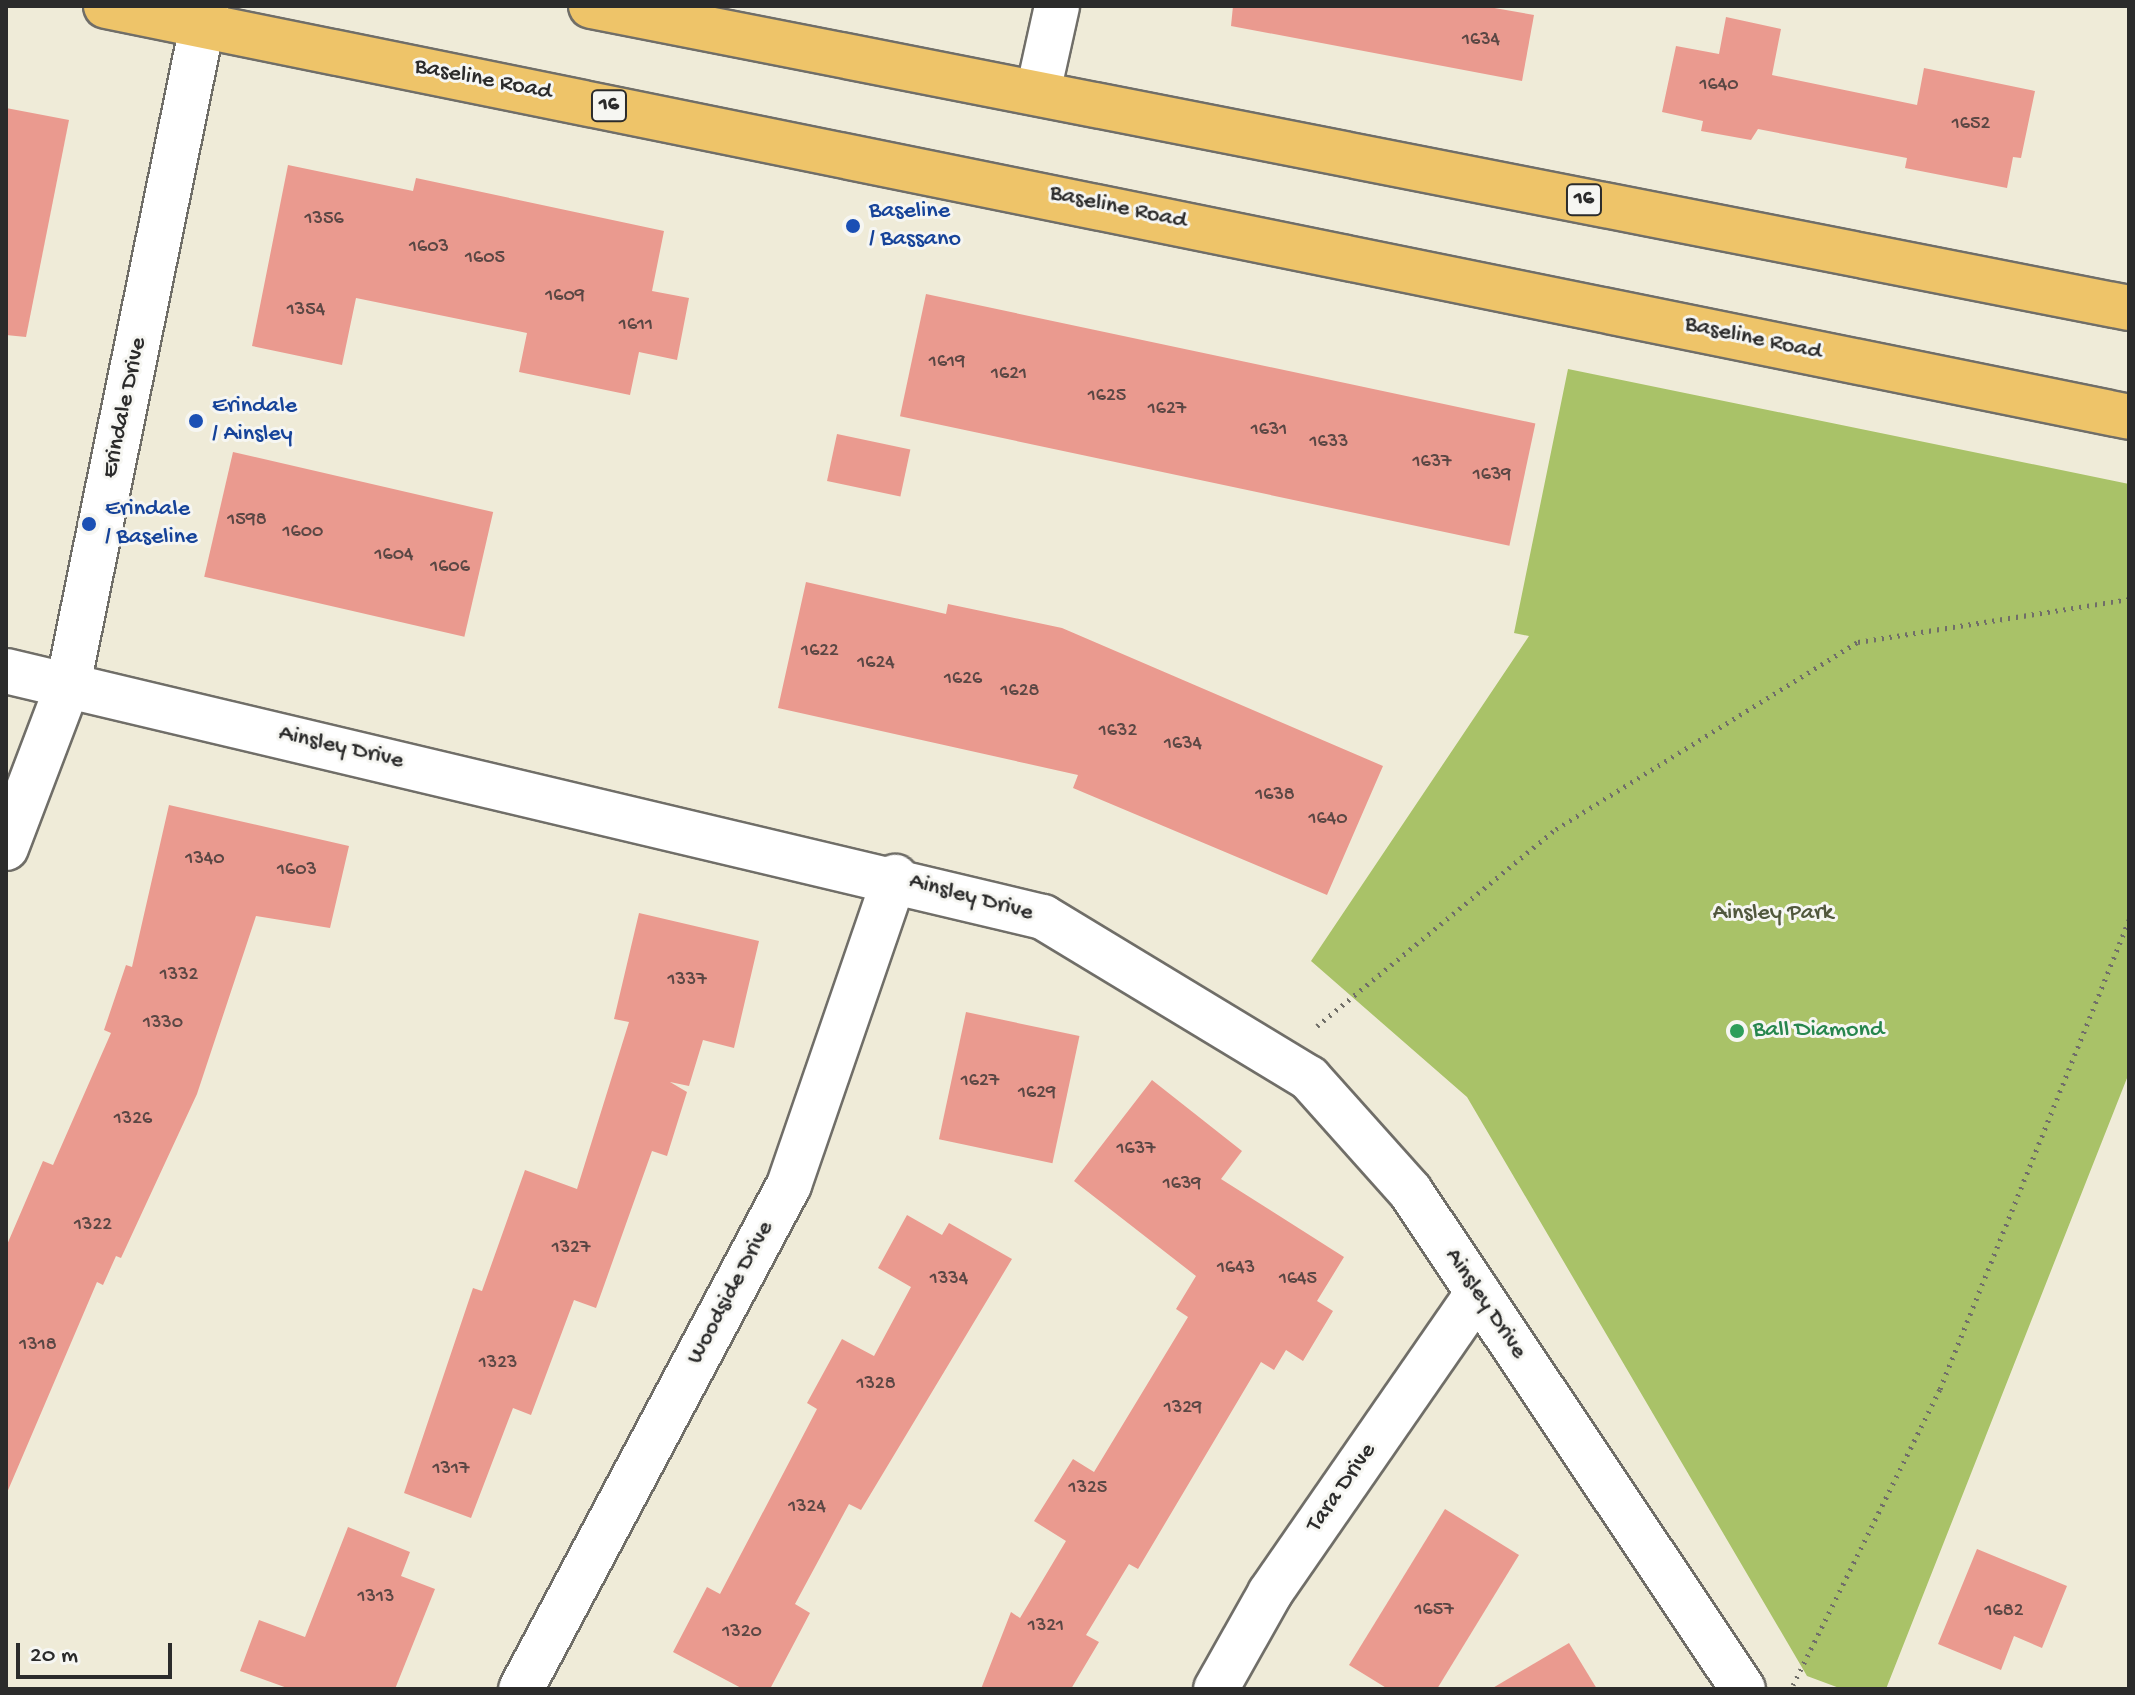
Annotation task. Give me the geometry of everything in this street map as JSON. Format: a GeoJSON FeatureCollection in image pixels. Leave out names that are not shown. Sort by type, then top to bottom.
{"type":"FeatureCollection","features":[{"type":"Feature","properties":{"kind":"main road","name":"Baseline Road"},"geometry":{"type":"LineString","coordinates":[[106,6],[204,15],[2129,417]]}},
{"type":"Feature","properties":{"kind":"main road","name":"16"},"geometry":{"type":"LineString","coordinates":[[591,6],[2129,308]]}},
{"type":"Feature","properties":{"kind":"street"},"geometry":{"type":"LineString","coordinates":[[1038,92],[1057,6]]}},
{"type":"Feature","properties":{"kind":"street","name":"Erindale Drive"},"geometry":{"type":"LineString","coordinates":[[6,848],[68,685],[204,15]]}},
{"type":"Feature","properties":{"kind":"street","name":"Ainsley Drive"},"geometry":{"type":"LineString","coordinates":[[6,671],[895,877],[1043,917],[1309,1078],[1410,1191],[1743,1689]]}},
{"type":"Feature","properties":{"kind":"street","name":"Woodside Drive"},"geometry":{"type":"LineString","coordinates":[[521,1689],[789,1185],[895,877]]}},
{"type":"Feature","properties":{"kind":"street","name":"Tara Drive"},"geometry":{"type":"LineString","coordinates":[[1216,1689],[1270,1593],[1478,1293]]}},
{"type":"Feature","properties":{"kind":"path"},"geometry":{"type":"LineString","coordinates":[[1277,1059],[1556,829],[1858,642],[2129,599]]}},
{"type":"Feature","properties":{"kind":"path"},"geometry":{"type":"LineString","coordinates":[[1791,1689],[1940,1389],[2129,920]]}},
{"type":"Feature","properties":{"kind":"green space","name":"Ainsley Park"},"geometry":{"type":"Polygon","coordinates":[[[1568,369],[2129,484],[2129,1073],[1886,1689],[1842,1689],[1807,1676],[1467,1097],[1311,961],[1529,636],[1514,633],[1568,369]]]}},
{"type":"Feature","properties":{"kind":"building"},"geometry":{"type":"Polygon","coordinates":[[[1233,6],[1483,6],[1534,15],[1522,81],[1231,26],[1233,6]]]}},
{"type":"Feature","properties":{"kind":"building"},"geometry":{"type":"Polygon","coordinates":[[[1726,17],[1781,29],[1772,75],[1917,105],[1924,68],[2035,91],[2021,158],[2013,157],[2007,188],[1905,168],[1907,158],[1758,129],[1751,140],[1701,131],[1703,121],[1662,112],[1676,46],[1719,54],[1726,17]]]}},
{"type":"Feature","properties":{"kind":"building"},"geometry":{"type":"Polygon","coordinates":[[[6,108],[69,120],[26,337],[6,335],[6,108]]]}},
{"type":"Feature","properties":{"kind":"building"},"geometry":{"type":"Polygon","coordinates":[[[288,165],[413,191],[416,178],[664,231],[652,291],[689,298],[677,360],[639,352],[630,395],[519,372],[527,333],[356,298],[342,365],[252,346],[288,165]]]}},
{"type":"Feature","properties":{"kind":"building"},"geometry":{"type":"Polygon","coordinates":[[[926,294],[1535,424],[1509,546],[900,416],[926,294]]]}},
{"type":"Feature","properties":{"kind":"building"},"geometry":{"type":"Polygon","coordinates":[[[837,434],[910,450],[900,497],[827,481],[837,434]]]}},
{"type":"Feature","properties":{"kind":"building"},"geometry":{"type":"Polygon","coordinates":[[[233,452],[493,512],[464,637],[204,577],[233,452]]]}},
{"type":"Feature","properties":{"kind":"building"},"geometry":{"type":"Polygon","coordinates":[[[806,582],[946,614],[948,604],[1062,628],[1383,766],[1327,895],[1073,788],[1078,775],[778,708],[806,582]]]}},
{"type":"Feature","properties":{"kind":"building"},"geometry":{"type":"Polygon","coordinates":[[[169,805],[349,846],[330,928],[256,916],[197,1094],[121,1258],[116,1256],[103,1285],[97,1282],[6,1495],[6,1247],[43,1161],[53,1165],[111,1033],[104,1030],[126,965],[132,967],[169,805]]]}},
{"type":"Feature","properties":{"kind":"building"},"geometry":{"type":"Polygon","coordinates":[[[639,913],[759,941],[734,1048],[703,1040],[689,1086],[670,1082],[687,1092],[667,1156],[652,1151],[596,1308],[574,1300],[531,1415],[513,1408],[471,1518],[404,1493],[473,1288],[482,1291],[525,1170],[577,1189],[629,1022],[614,1019],[639,913]]]}},
{"type":"Feature","properties":{"kind":"building"},"geometry":{"type":"Polygon","coordinates":[[[966,1012],[1079,1036],[1052,1163],[939,1139],[966,1012]]]}},
{"type":"Feature","properties":{"kind":"building"},"geometry":{"type":"Polygon","coordinates":[[[1152,1080],[1242,1151],[1221,1179],[1344,1257],[1317,1301],[1333,1311],[1303,1361],[1286,1350],[1274,1370],[1261,1362],[1138,1569],[1129,1564],[1086,1635],[1099,1642],[1071,1689],[981,1689],[1011,1612],[1020,1618],[1066,1541],[1034,1521],[1073,1459],[1094,1472],[1188,1317],[1176,1309],[1196,1276],[1074,1181],[1152,1080]]]}},
{"type":"Feature","properties":{"kind":"building"},"geometry":{"type":"Polygon","coordinates":[[[907,1215],[942,1235],[949,1223],[1012,1259],[861,1510],[849,1504],[795,1604],[810,1613],[770,1689],[743,1689],[673,1652],[707,1587],[720,1594],[817,1409],[807,1403],[842,1339],[874,1356],[911,1287],[878,1268],[907,1215]]]}},
{"type":"Feature","properties":{"kind":"building"},"geometry":{"type":"Polygon","coordinates":[[[1445,1509],[1519,1555],[1437,1689],[1388,1689],[1349,1665],[1445,1509]]]}},
{"type":"Feature","properties":{"kind":"building"},"geometry":{"type":"Polygon","coordinates":[[[348,1527],[410,1552],[401,1576],[435,1589],[395,1689],[290,1689],[240,1671],[259,1620],[305,1637],[348,1527]]]}},
{"type":"Feature","properties":{"kind":"building"},"geometry":{"type":"Polygon","coordinates":[[[1977,1549],[2067,1586],[2042,1648],[2014,1636],[2001,1670],[1938,1644],[1977,1549]]]}},
{"type":"Feature","properties":{"kind":"building"},"geometry":{"type":"Polygon","coordinates":[[[1569,1643],[1597,1689],[1491,1689],[1569,1643]]]}},
{"type":"Feature","properties":{"kind":"place","name":"Baseline / Bassano"},"geometry":{"type":"Point","coordinates":[853,226]}},
{"type":"Feature","properties":{"kind":"place","name":"Erindale / Ainsley"},"geometry":{"type":"Point","coordinates":[196,421]}},
{"type":"Feature","properties":{"kind":"place","name":"Erindale / Baseline"},"geometry":{"type":"Point","coordinates":[89,524]}},
{"type":"Feature","properties":{"kind":"place","name":"Ball Diamond"},"geometry":{"type":"Point","coordinates":[1737,1031]}}]}
